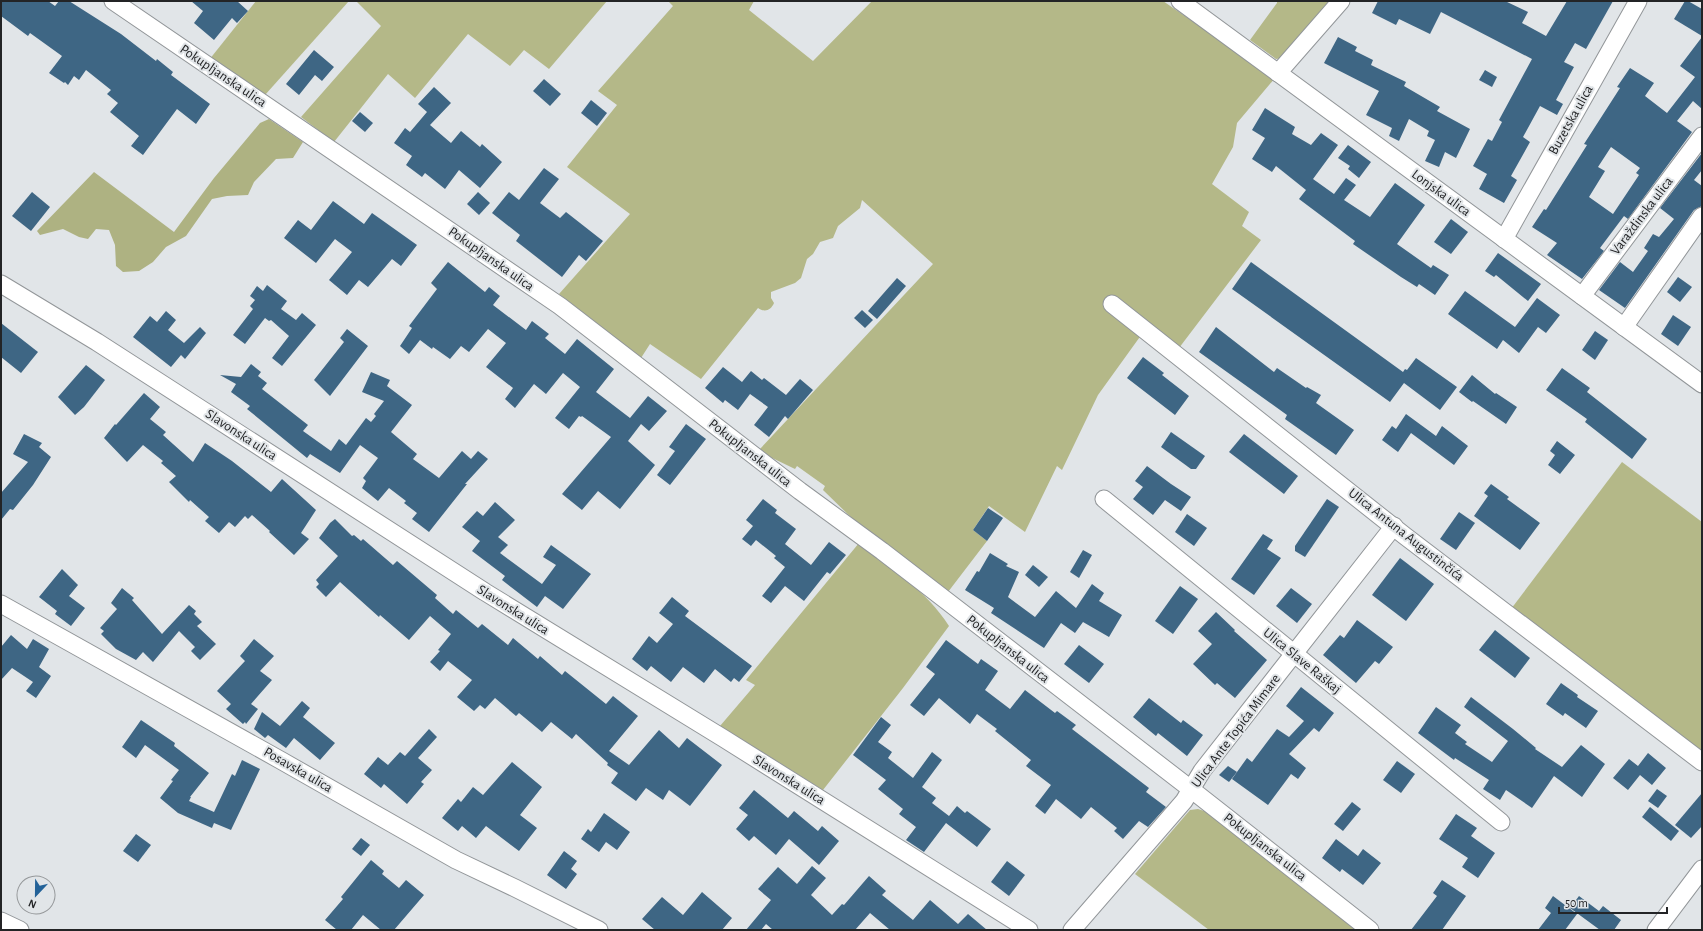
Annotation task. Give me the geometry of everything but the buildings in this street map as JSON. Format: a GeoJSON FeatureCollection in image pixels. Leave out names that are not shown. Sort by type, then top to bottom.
{"type":"FeatureCollection","features":[{"type":"Feature","properties":{"kind":"street","name":"Pokupljanska ulica"},"geometry":{"type":"LineString","coordinates":[[112,1],[560,306],[1192,790],[1370,930]]}},
{"type":"Feature","properties":{"kind":"street","name":"Lonjska ulica"},"geometry":{"type":"LineString","coordinates":[[1180,1],[1702,384]]}},
{"type":"Feature","properties":{"kind":"street"},"geometry":{"type":"LineString","coordinates":[[1278,73],[1341,1]]}},
{"type":"Feature","properties":{"kind":"street","name":"Buzetska ulica"},"geometry":{"type":"LineString","coordinates":[[1504,239],[1638,1]]}},
{"type":"Feature","properties":{"kind":"street","name":"Varaždinska ulica"},"geometry":{"type":"LineString","coordinates":[[1582,296],[1702,136]]}},
{"type":"Feature","properties":{"kind":"street"},"geometry":{"type":"LineString","coordinates":[[1624,327],[1702,216]]}},
{"type":"Feature","properties":{"kind":"street","name":"Slavonska ulica"},"geometry":{"type":"LineString","coordinates":[[1,284],[97,342],[485,592],[729,742],[1029,930]]}},
{"type":"Feature","properties":{"kind":"street","name":"Ulica Antuna Augustinčića"},"geometry":{"type":"LineString","coordinates":[[1112,304],[1394,526],[1702,762]]}},
{"type":"Feature","properties":{"kind":"street","name":"Ulica Slave Raškaj"},"geometry":{"type":"LineString","coordinates":[[1104,499],[1501,822]]}},
{"type":"Feature","properties":{"kind":"street","name":"Ulica Ante Topića Mimare"},"geometry":{"type":"LineString","coordinates":[[1072,930],[1192,790],[1202,771],[1394,526]]}},
{"type":"Feature","properties":{"kind":"street","name":"Posavska ulica"},"geometry":{"type":"LineString","coordinates":[[1,604],[456,860],[599,930]]}},
{"type":"Feature","properties":{"kind":"street"},"geometry":{"type":"LineString","coordinates":[[1656,930],[1702,869]]}},
{"type":"Feature","properties":{"kind":"street"},"geometry":{"type":"LineString","coordinates":[[1,921],[20,930]]}},
{"type":"Feature","properties":{"kind":"green space"},"geometry":{"type":"Polygon","coordinates":[[[256,1],[349,1],[265,95],[209,60],[256,1]]]}},
{"type":"Feature","properties":{"kind":"green space"},"geometry":{"type":"Polygon","coordinates":[[[356,1],[607,1],[549,69],[524,50],[510,66],[468,34],[415,98],[388,74],[334,142],[301,117],[381,26],[356,1]]]}},
{"type":"Feature","properties":{"kind":"green space"},"geometry":{"type":"Polygon","coordinates":[[[668,1],[754,1],[749,10],[813,61],[872,1],[1163,1],[1275,78],[1237,123],[1233,147],[1212,184],[1249,212],[1242,226],[1261,240],[1179,348],[1147,327],[1098,395],[1062,470],[1057,466],[1025,532],[989,506],[973,530],[987,541],[948,592],[860,526],[823,490],[825,486],[797,466],[795,469],[766,455],[760,449],[933,264],[862,200],[860,208],[838,226],[833,238],[820,242],[813,254],[807,259],[801,278],[795,283],[771,292],[771,298],[774,303],[771,307],[768,310],[761,310],[758,308],[701,379],[650,344],[641,358],[559,294],[630,214],[567,167],[617,105],[598,91],[673,6],[668,1]]]}},
{"type":"Feature","properties":{"kind":"green space"},"geometry":{"type":"Polygon","coordinates":[[[1277,1],[1331,1],[1282,58],[1276,59],[1250,40],[1277,1]]]}},
{"type":"Feature","properties":{"kind":"green space"},"geometry":{"type":"Polygon","coordinates":[[[269,119],[303,142],[293,158],[276,159],[254,182],[248,195],[227,196],[212,199],[186,236],[166,247],[153,262],[139,271],[123,272],[116,266],[115,245],[109,230],[96,229],[88,239],[79,237],[63,229],[40,235],[37,231],[94,172],[174,232],[214,178],[260,123],[269,119]]]}},
{"type":"Feature","properties":{"kind":"green space"},"geometry":{"type":"Polygon","coordinates":[[[1622,462],[1702,522],[1702,755],[1511,609],[1622,462]]]}},
{"type":"Feature","properties":{"kind":"green space"},"geometry":{"type":"Polygon","coordinates":[[[859,543],[896,571],[919,591],[940,613],[949,626],[903,688],[823,790],[720,726],[755,685],[746,680],[859,543]]]}},
{"type":"Feature","properties":{"kind":"green space"},"geometry":{"type":"Polygon","coordinates":[[[1198,809],[1207,812],[1358,930],[1209,930],[1135,874],[1190,810],[1198,809]]]}}]}
